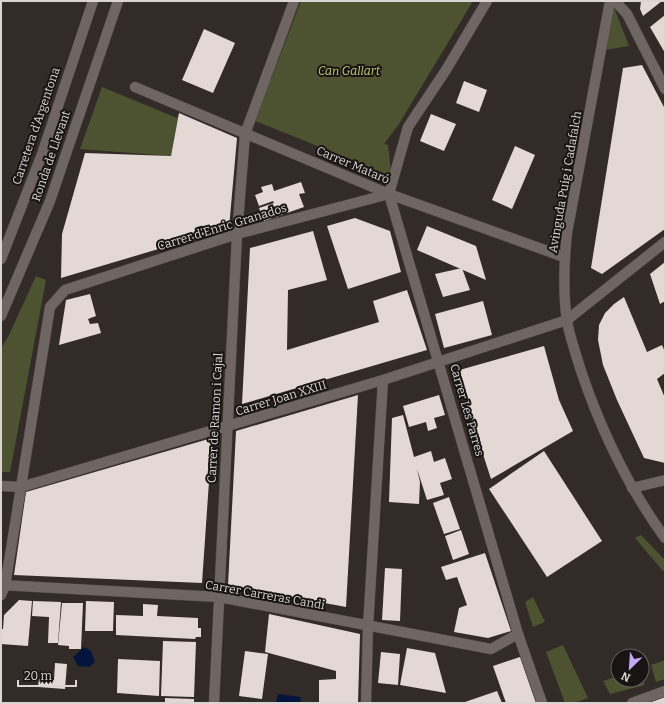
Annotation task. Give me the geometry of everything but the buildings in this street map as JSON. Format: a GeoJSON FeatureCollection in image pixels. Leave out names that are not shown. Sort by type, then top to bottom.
{"type":"FeatureCollection","features":[{"type":"Feature","properties":{"kind":"street","name":"Carretera d'Argentona"},"geometry":{"type":"LineString","coordinates":[[1,259],[42,154],[93,1]]}},
{"type":"Feature","properties":{"kind":"street","name":"Ronda de Llevant"},"geometry":{"type":"LineString","coordinates":[[1,316],[50,201],[118,1]]}},
{"type":"Feature","properties":{"kind":"street","name":"Carrer de Ramon i Cajal"},"geometry":{"type":"LineString","coordinates":[[214,703],[237,234],[245,134],[294,1]]}},
{"type":"Feature","properties":{"kind":"street"},"geometry":{"type":"LineString","coordinates":[[389,194],[408,127],[446,70],[487,1]]}},
{"type":"Feature","properties":{"kind":"street","name":"Avinguda Puig i Cadafalch"},"geometry":{"type":"LineString","coordinates":[[610,1],[564,257],[567,320],[588,393],[608,442],[632,488],[665,538]]}},
{"type":"Feature","properties":{"kind":"street"},"geometry":{"type":"LineString","coordinates":[[615,1],[627,14],[665,89]]}},
{"type":"Feature","properties":{"kind":"street","name":"Carrer Mataró"},"geometry":{"type":"LineString","coordinates":[[135,87],[389,194],[564,257]]}},
{"type":"Feature","properties":{"kind":"street","name":"Carrer d'Enric Granados"},"geometry":{"type":"LineString","coordinates":[[21,487],[50,307],[65,290],[237,234],[389,194]]}},
{"type":"Feature","properties":{"kind":"street","name":"Carrer Les Parres"},"geometry":{"type":"LineString","coordinates":[[389,194],[518,634],[542,703]]}},
{"type":"Feature","properties":{"kind":"street"},"geometry":{"type":"LineString","coordinates":[[567,320],[665,242]]}},
{"type":"Feature","properties":{"kind":"street","name":"Carrer Joan XXIII"},"geometry":{"type":"LineString","coordinates":[[1,486],[21,487],[228,427],[383,380],[567,320]]}},
{"type":"Feature","properties":{"kind":"street"},"geometry":{"type":"LineString","coordinates":[[366,703],[368,627],[383,380]]}},
{"type":"Feature","properties":{"kind":"street"},"geometry":{"type":"LineString","coordinates":[[632,488],[665,480]]}},
{"type":"Feature","properties":{"kind":"street"},"geometry":{"type":"LineString","coordinates":[[2,589],[21,487]]}},
{"type":"Feature","properties":{"kind":"street","name":"Carrer Carreras Candi"},"geometry":{"type":"LineString","coordinates":[[2,589],[219,597],[491,650],[518,634]]}},
{"type":"Feature","properties":{"kind":"street"},"geometry":{"type":"LineString","coordinates":[[632,703],[665,691]]}},
{"type":"Feature","properties":{"kind":"green space","name":"Can Gallart"},"geometry":{"type":"Polygon","coordinates":[[[301,1],[473,1],[399,124],[384,144],[388,145],[391,172],[390,182],[365,171],[367,166],[250,119],[271,79],[301,1]]]}},
{"type":"Feature","properties":{"kind":"green space"},"geometry":{"type":"Polygon","coordinates":[[[612,2],[629,46],[604,50],[612,2]]]}},
{"type":"Feature","properties":{"kind":"green space"},"geometry":{"type":"Polygon","coordinates":[[[102,87],[177,118],[179,113],[171,156],[80,149],[102,87]]]}},
{"type":"Feature","properties":{"kind":"green space"},"geometry":{"type":"Polygon","coordinates":[[[36,276],[46,280],[10,472],[1,472],[1,348],[8,337],[36,276]]]}},
{"type":"Feature","properties":{"kind":"green space"},"geometry":{"type":"Polygon","coordinates":[[[641,535],[665,560],[665,569],[663,571],[635,538],[641,535]]]}},
{"type":"Feature","properties":{"kind":"green space"},"geometry":{"type":"Polygon","coordinates":[[[533,597],[545,622],[533,627],[525,602],[533,597]]]}},
{"type":"Feature","properties":{"kind":"green space"},"geometry":{"type":"Polygon","coordinates":[[[563,645],[588,698],[574,703],[565,703],[546,652],[563,645]]]}},
{"type":"Feature","properties":{"kind":"green space"},"geometry":{"type":"Polygon","coordinates":[[[665,660],[665,679],[656,682],[651,665],[665,660]]]}},
{"type":"Feature","properties":{"kind":"green space"},"geometry":{"type":"Polygon","coordinates":[[[610,679],[610,688],[633,688],[610,694],[603,681],[610,679]]]}},
{"type":"Feature","properties":{"kind":"water"},"geometry":{"type":"Polygon","coordinates":[[[84,647],[91,651],[95,662],[89,667],[78,666],[73,657],[84,647]]]}},
{"type":"Feature","properties":{"kind":"water"},"geometry":{"type":"Polygon","coordinates":[[[278,694],[301,697],[300,703],[276,703],[278,694]]]}}]}
